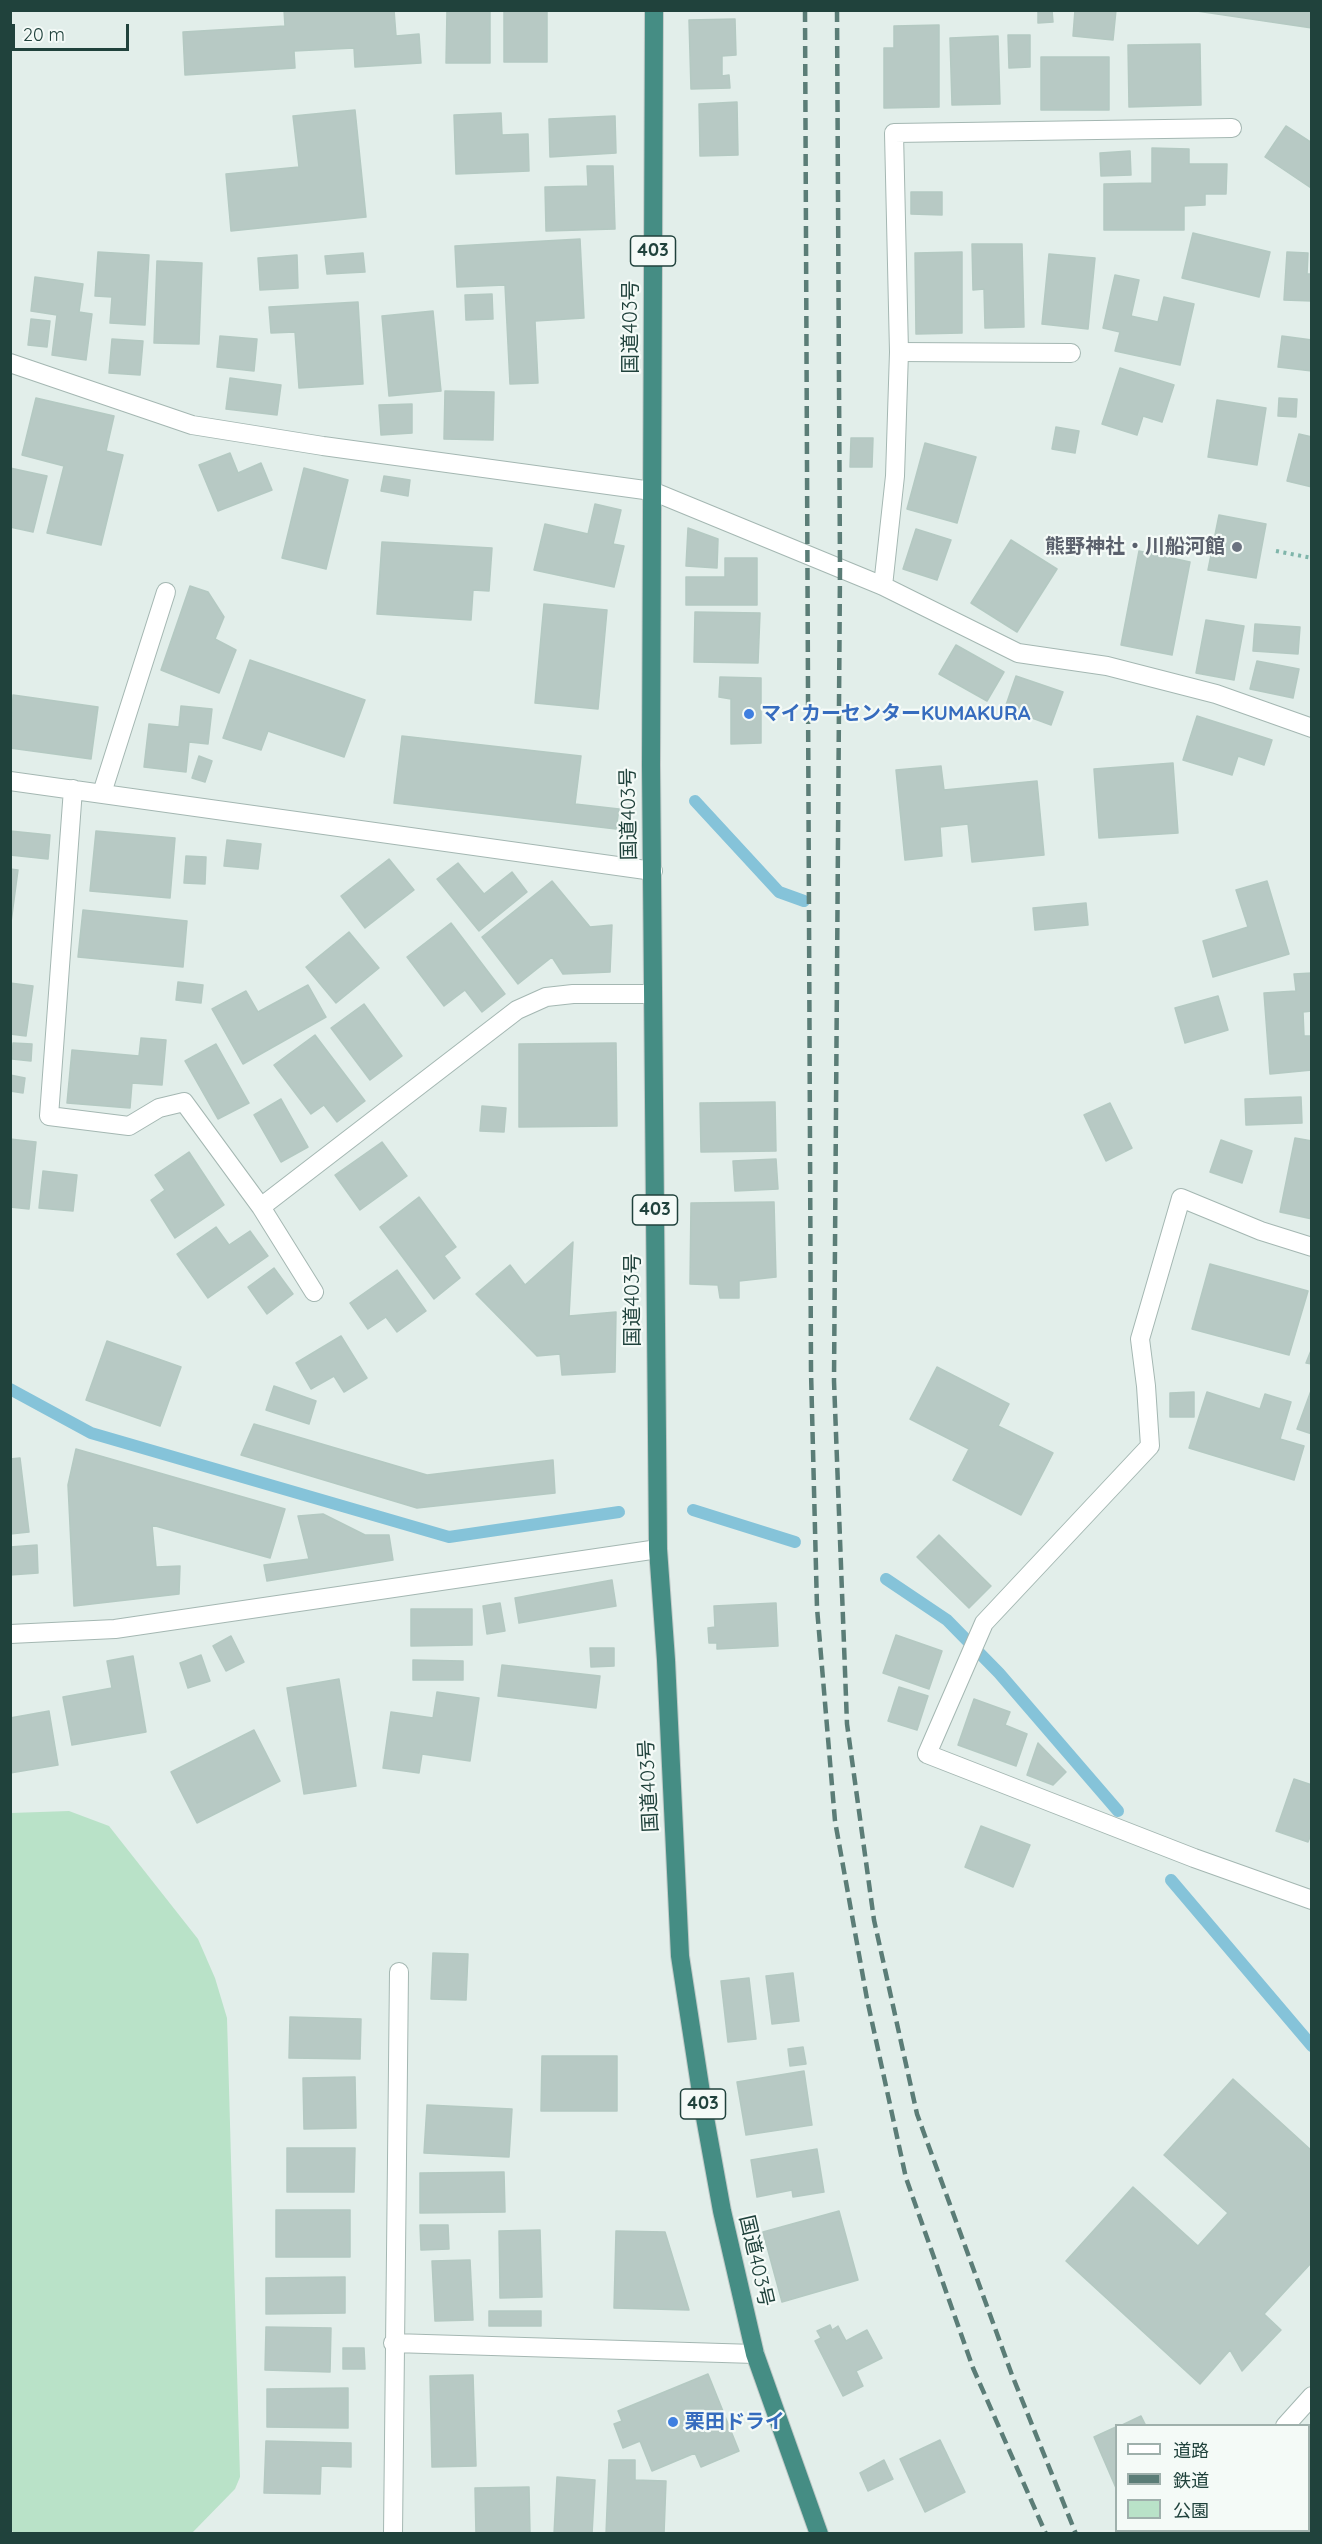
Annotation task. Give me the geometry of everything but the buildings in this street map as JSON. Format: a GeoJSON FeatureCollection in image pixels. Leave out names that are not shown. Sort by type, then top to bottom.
{"type":"FeatureCollection","features":[{"type":"Feature","properties":{"kind":"highway","name":"国道403号"},"geometry":{"type":"LineString","coordinates":[[654,10],[651,765],[658,1549],[666,1660],[680,1956],[722,2211],[755,2354],[819,2534]]}},
{"type":"Feature","properties":{"kind":"street"},"geometry":{"type":"LineString","coordinates":[[883,586],[896,476],[899,352],[894,133],[1233,128]]}},
{"type":"Feature","properties":{"kind":"street"},"geometry":{"type":"LineString","coordinates":[[899,352],[1071,354]]}},
{"type":"Feature","properties":{"kind":"street"},"geometry":{"type":"LineString","coordinates":[[10,363],[192,425],[322,446],[652,491],[883,586],[1018,652],[1107,666],[1216,694],[1311,728]]}},
{"type":"Feature","properties":{"kind":"street"},"geometry":{"type":"LineString","coordinates":[[102,793],[166,592]]}},
{"type":"Feature","properties":{"kind":"street"},"geometry":{"type":"LineString","coordinates":[[10,781],[653,871]]}},
{"type":"Feature","properties":{"kind":"street"},"geometry":{"type":"LineString","coordinates":[[73,789],[49,1116],[129,1126],[159,1108],[184,1102],[261,1207],[314,1292]]}},
{"type":"Feature","properties":{"kind":"street"},"geometry":{"type":"LineString","coordinates":[[261,1207],[517,1010],[546,997],[573,994],[653,994]]}},
{"type":"Feature","properties":{"kind":"street"},"geometry":{"type":"LineString","coordinates":[[1311,1247],[1261,1231],[1181,1198],[1140,1339],[1150,1446],[984,1623],[927,1754],[1194,1858],[1311,1900]]}},
{"type":"Feature","properties":{"kind":"street"},"geometry":{"type":"LineString","coordinates":[[10,1634],[115,1629],[658,1549]]}},
{"type":"Feature","properties":{"kind":"street"},"geometry":{"type":"LineString","coordinates":[[393,2534],[393,2343],[399,1972]]}},
{"type":"Feature","properties":{"kind":"street"},"geometry":{"type":"LineString","coordinates":[[393,2343],[755,2354]]}},
{"type":"Feature","properties":{"kind":"street"},"geometry":{"type":"LineString","coordinates":[[1287,2424],[1311,2396]]}},
{"type":"Feature","properties":{"kind":"path"},"geometry":{"type":"LineString","coordinates":[[1276,551],[1311,558]]}},
{"type":"Feature","properties":{"kind":"green space"},"geometry":{"type":"Polygon","coordinates":[[[69,1811],[109,1826],[198,1939],[215,1978],[227,2018],[240,2477],[235,2489],[192,2533],[14,2534],[11,2529],[11,1813],[69,1811]]]}},
{"type":"Feature","properties":{"kind":"waterway"},"geometry":{"type":"LineString","coordinates":[[695,801],[779,892],[804,901]]}},
{"type":"Feature","properties":{"kind":"waterway"},"geometry":{"type":"LineString","coordinates":[[10,1389],[91,1433],[449,1537],[619,1512]]}},
{"type":"Feature","properties":{"kind":"waterway"},"geometry":{"type":"LineString","coordinates":[[693,1510],[795,1542]]}},
{"type":"Feature","properties":{"kind":"waterway"},"geometry":{"type":"LineString","coordinates":[[886,1579],[947,1620],[999,1673],[1118,1811]]}},
{"type":"Feature","properties":{"kind":"waterway"},"geometry":{"type":"LineString","coordinates":[[1171,1880],[1312,2046]]}},
{"type":"Feature","properties":{"kind":"railway"},"geometry":{"type":"LineString","coordinates":[[805,10],[811,1371],[817,1608],[835,1821],[867,1999],[906,2178],[973,2368],[1046,2534]]}},
{"type":"Feature","properties":{"kind":"railway"},"geometry":{"type":"LineString","coordinates":[[837,10],[840,569],[834,1381],[847,1724],[874,1920],[917,2114],[1012,2375],[1076,2534]]}},
{"type":"Feature","properties":{"kind":"place","name":"熊野神社・川船河館"},"geometry":{"type":"Point","coordinates":[1237,547]}},
{"type":"Feature","properties":{"kind":"place","name":"マイカーセンターKUMAKURA"},"geometry":{"type":"Point","coordinates":[749,714]}},
{"type":"Feature","properties":{"kind":"place","name":"栗田ドライ"},"geometry":{"type":"Point","coordinates":[673,2422]}}]}
